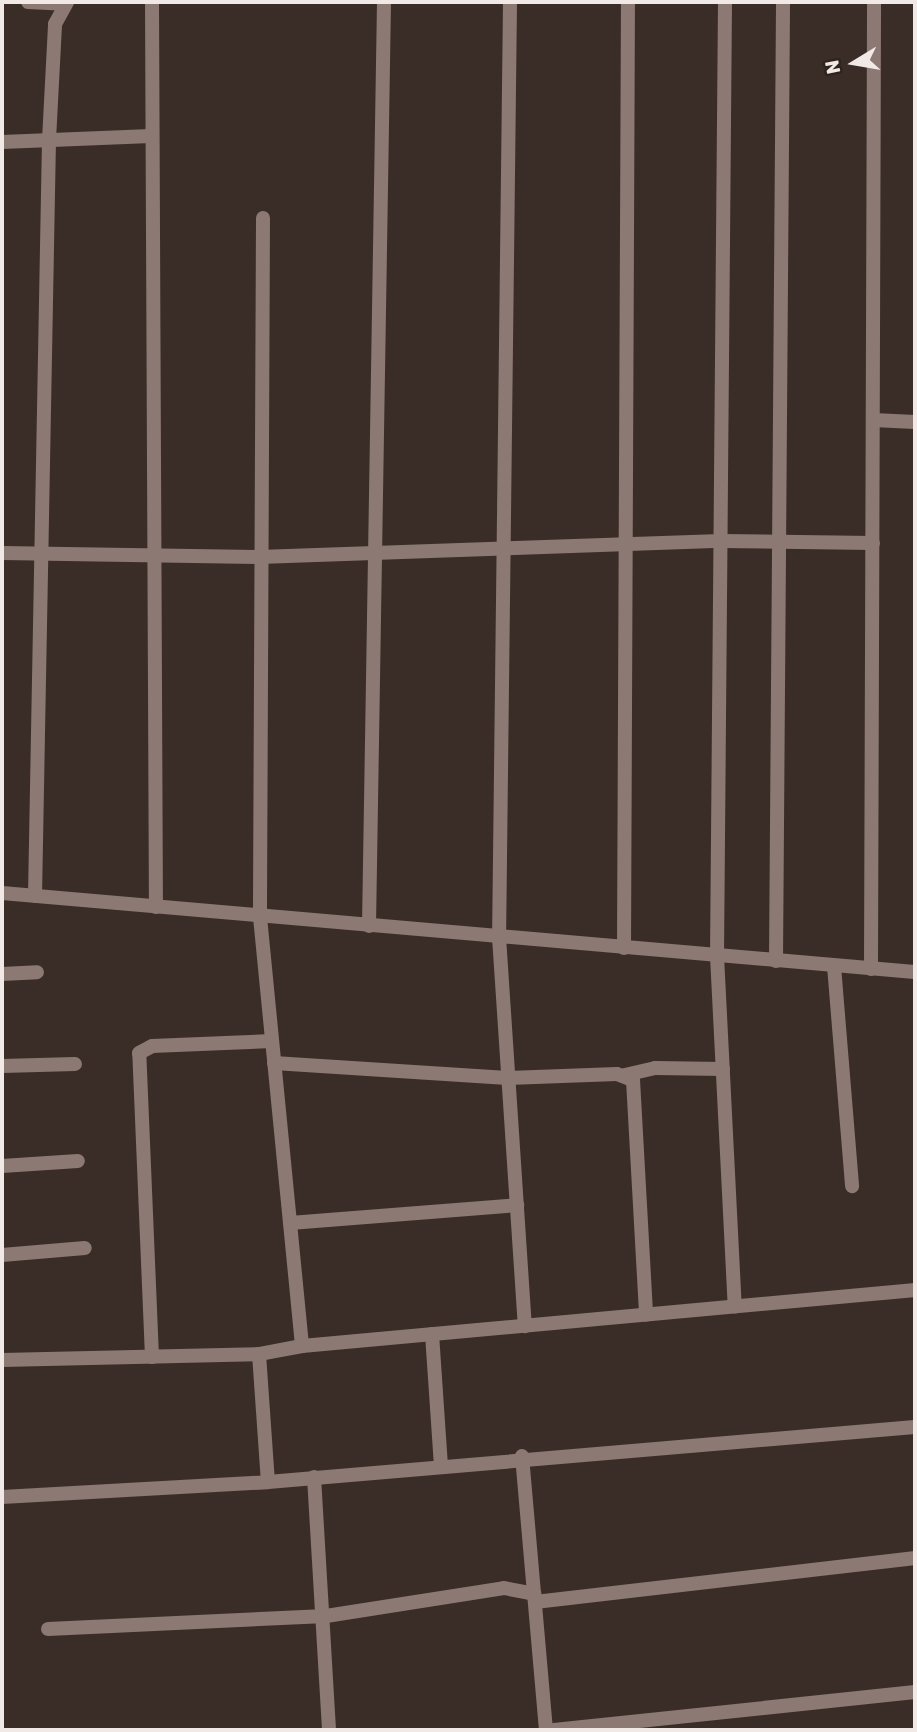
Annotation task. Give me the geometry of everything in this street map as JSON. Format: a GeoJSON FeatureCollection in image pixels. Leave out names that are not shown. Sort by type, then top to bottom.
{"type":"FeatureCollection","features":[{"type":"Feature","properties":{"kind":"street"},"geometry":{"type":"LineString","coordinates":[[28,2],[65,3],[55,24],[49,141],[35,896]]}},
{"type":"Feature","properties":{"kind":"street"},"geometry":{"type":"LineString","coordinates":[[152,2],[156,907]]}},
{"type":"Feature","properties":{"kind":"street"},"geometry":{"type":"LineString","coordinates":[[369,926],[372,549],[384,2]]}},
{"type":"Feature","properties":{"kind":"street"},"geometry":{"type":"LineString","coordinates":[[510,2],[499,937],[525,1326]]}},
{"type":"Feature","properties":{"kind":"street"},"geometry":{"type":"LineString","coordinates":[[624,948],[628,2]]}},
{"type":"Feature","properties":{"kind":"street"},"geometry":{"type":"LineString","coordinates":[[725,2],[717,956],[735,1307]]}},
{"type":"Feature","properties":{"kind":"street"},"geometry":{"type":"LineString","coordinates":[[776,961],[783,2]]}},
{"type":"Feature","properties":{"kind":"street"},"geometry":{"type":"LineString","coordinates":[[871,969],[874,2]]}},
{"type":"Feature","properties":{"kind":"street"},"geometry":{"type":"LineString","coordinates":[[2,142],[151,136]]}},
{"type":"Feature","properties":{"kind":"street"},"geometry":{"type":"LineString","coordinates":[[264,218],[259,557],[260,916],[302,1346]]}},
{"type":"Feature","properties":{"kind":"street"},"geometry":{"type":"LineString","coordinates":[[873,420],[915,422]]}},
{"type":"Feature","properties":{"kind":"street"},"geometry":{"type":"LineString","coordinates":[[2,553],[259,557],[372,549],[625,543],[873,543]]}},
{"type":"Feature","properties":{"kind":"street"},"geometry":{"type":"LineString","coordinates":[[2,893],[915,972]]}},
{"type":"Feature","properties":{"kind":"street"},"geometry":{"type":"LineString","coordinates":[[834,966],[852,1186]]}},
{"type":"Feature","properties":{"kind":"street"},"geometry":{"type":"LineString","coordinates":[[2,974],[37,972]]}},
{"type":"Feature","properties":{"kind":"street"},"geometry":{"type":"LineString","coordinates":[[152,1357],[139,1053],[152,1046],[272,1041]]}},
{"type":"Feature","properties":{"kind":"street"},"geometry":{"type":"LineString","coordinates":[[274,1063],[508,1078],[625,1075],[655,1068],[723,1069]]}},
{"type":"Feature","properties":{"kind":"street"},"geometry":{"type":"LineString","coordinates":[[2,1066],[75,1064]]}},
{"type":"Feature","properties":{"kind":"street"},"geometry":{"type":"LineString","coordinates":[[625,1075],[636,1089],[646,1315]]}},
{"type":"Feature","properties":{"kind":"street"},"geometry":{"type":"LineString","coordinates":[[2,1166],[78,1161]]}},
{"type":"Feature","properties":{"kind":"street"},"geometry":{"type":"LineString","coordinates":[[290,1223],[517,1205]]}},
{"type":"Feature","properties":{"kind":"street"},"geometry":{"type":"LineString","coordinates":[[2,1255],[85,1248]]}},
{"type":"Feature","properties":{"kind":"street"},"geometry":{"type":"LineString","coordinates":[[2,1360],[259,1354],[302,1346],[915,1290]]}},
{"type":"Feature","properties":{"kind":"street"},"geometry":{"type":"LineString","coordinates":[[432,1334],[441,1466]]}},
{"type":"Feature","properties":{"kind":"street"},"geometry":{"type":"LineString","coordinates":[[259,1354],[268,1482]]}},
{"type":"Feature","properties":{"kind":"street"},"geometry":{"type":"LineString","coordinates":[[2,1497],[268,1482],[523,1456],[915,1427]]}},
{"type":"Feature","properties":{"kind":"street"},"geometry":{"type":"LineString","coordinates":[[523,1456],[546,1730]]}},
{"type":"Feature","properties":{"kind":"street"},"geometry":{"type":"LineString","coordinates":[[314,1477],[326,1616],[329,1730]]}},
{"type":"Feature","properties":{"kind":"street"},"geometry":{"type":"LineString","coordinates":[[48,1629],[326,1616],[505,1588],[535,1598],[915,1558]]}},
{"type":"Feature","properties":{"kind":"street"},"geometry":{"type":"LineString","coordinates":[[554,1730],[915,1692]]}}]}
